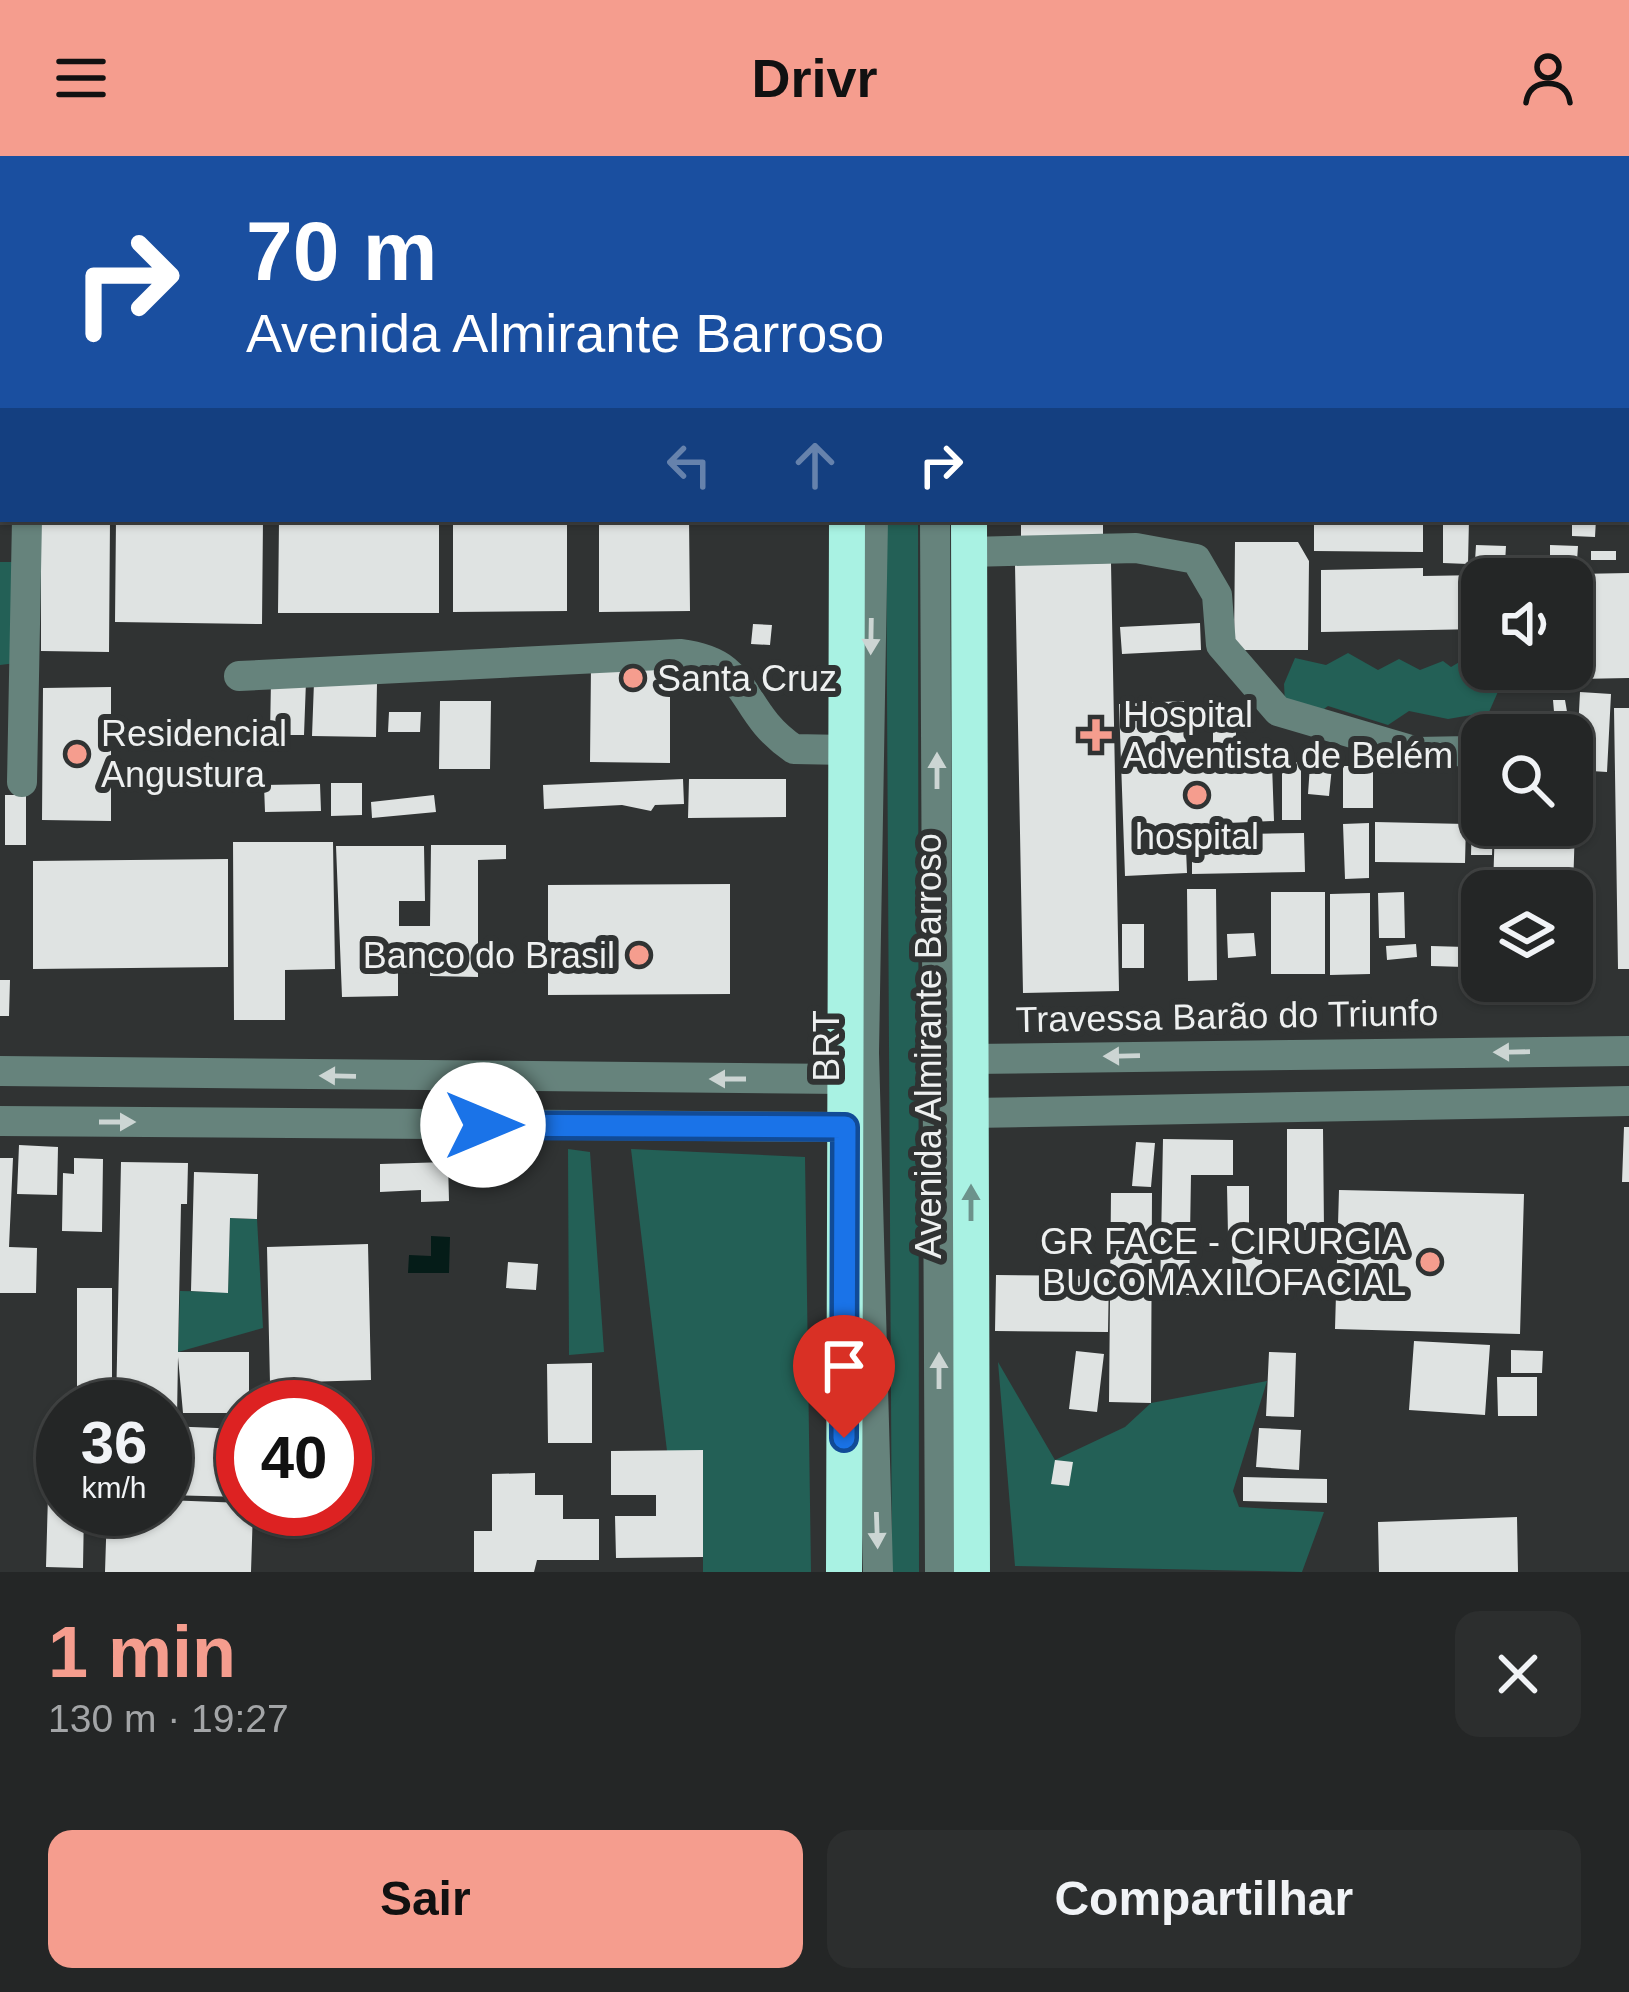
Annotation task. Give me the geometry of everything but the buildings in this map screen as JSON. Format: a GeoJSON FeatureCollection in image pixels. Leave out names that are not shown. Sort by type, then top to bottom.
{"type":"FeatureCollection","features":[{"type":"Feature","properties":{"kind":"highway"},"geometry":{"type":"LineString","coordinates":[[844,1572],[847,522]]}},
{"type":"Feature","properties":{"kind":"highway","name":"Avenida Almirante Barroso"},"geometry":{"type":"LineString","coordinates":[[969,535],[972,1572]]}},
{"type":"Feature","properties":{"kind":"street"},"geometry":{"type":"LineString","coordinates":[[22,782],[27,522]]}},
{"type":"Feature","properties":{"kind":"street","name":"BRT"},"geometry":{"type":"LineString","coordinates":[[872,522],[864,1053],[878,1572]]}},
{"type":"Feature","properties":{"kind":"street"},"geometry":{"type":"LineString","coordinates":[[935,522],[940,1572]]}},
{"type":"Feature","properties":{"kind":"street"},"geometry":{"type":"LineString","coordinates":[[969,535],[1136,548],[1196,559],[1216,596],[1221,646],[1278,711],[1417,752],[1461,751]]}},
{"type":"Feature","properties":{"kind":"street"},"geometry":{"type":"LineString","coordinates":[[239,676],[680,654],[708,657],[729,667],[754,713],[794,749],[846,750]]}},
{"type":"Feature","properties":{"kind":"street","name":"Travessa Barão do Triunfo"},"geometry":{"type":"LineString","coordinates":[[970,1058],[1629,1051]]}},
{"type":"Feature","properties":{"kind":"street"},"geometry":{"type":"LineString","coordinates":[[0,1071],[845,1079]]}},
{"type":"Feature","properties":{"kind":"street"},"geometry":{"type":"LineString","coordinates":[[34,1122],[38,1072]]}},
{"type":"Feature","properties":{"kind":"street"},"geometry":{"type":"LineString","coordinates":[[247,1123],[248,1075]]}},
{"type":"Feature","properties":{"kind":"street"},"geometry":{"type":"LineString","coordinates":[[483,1125],[484,1078]]}},
{"type":"Feature","properties":{"kind":"street"},"geometry":{"type":"LineString","coordinates":[[971,1113],[1629,1101]]}},
{"type":"Feature","properties":{"kind":"street"},"geometry":{"type":"LineString","coordinates":[[0,1121],[845,1127]]}},
{"type":"Feature","properties":{"kind":"green space"},"geometry":{"type":"Polygon","coordinates":[[[886,522],[918,522],[919,1572],[892,1572],[886,522]]]}},
{"type":"Feature","properties":{"kind":"green space"},"geometry":{"type":"Polygon","coordinates":[[[0,562],[14,562],[16,663],[0,665],[0,562]]]}},
{"type":"Feature","properties":{"kind":"green space"},"geometry":{"type":"Polygon","coordinates":[[[1348,653],[1378,670],[1399,659],[1420,670],[1443,661],[1451,667],[1461,661],[1461,690],[1499,690],[1489,712],[1448,719],[1409,711],[1388,725],[1328,706],[1320,712],[1285,703],[1284,684],[1295,658],[1326,665],[1348,653]]]}},
{"type":"Feature","properties":{"kind":"green space"},"geometry":{"type":"Polygon","coordinates":[[[568,1149],[590,1152],[604,1352],[569,1355],[568,1149]]]}},
{"type":"Feature","properties":{"kind":"green space"},"geometry":{"type":"Polygon","coordinates":[[[631,1149],[805,1157],[811,1572],[703,1572],[703,1451],[667,1451],[631,1149]]]}},
{"type":"Feature","properties":{"kind":"green space"},"geometry":{"type":"Polygon","coordinates":[[[230,1218],[257,1219],[263,1328],[178,1352],[180,1291],[228,1292],[230,1218]]]}},
{"type":"Feature","properties":{"kind":"green space"},"geometry":{"type":"Polygon","coordinates":[[[998,1362],[1055,1460],[1125,1427],[1151,1403],[1267,1381],[1233,1491],[1239,1507],[1324,1512],[1302,1572],[1015,1566],[998,1362]]]}},
{"type":"Feature","properties":{"kind":"shaded area"},"geometry":{"type":"Polygon","coordinates":[[[431,1236],[450,1237],[449,1273],[408,1273],[409,1255],[431,1256],[431,1236]]]}},
{"type":"Feature","properties":{"kind":"place","name":"Santa Cruz"},"geometry":{"type":"Point","coordinates":[633,678]}},
{"type":"Feature","properties":{"kind":"place","name":"Hospital Adventista de Belém"},"geometry":{"type":"Point","coordinates":[1096,735]}},
{"type":"Feature","properties":{"kind":"place","name":"Residencial Angustura"},"geometry":{"type":"Point","coordinates":[77,754]}},
{"type":"Feature","properties":{"kind":"place","name":"hospital"},"geometry":{"type":"Point","coordinates":[1197,795]}},
{"type":"Feature","properties":{"kind":"place","name":"Banco do Brasil"},"geometry":{"type":"Point","coordinates":[639,955]}},
{"type":"Feature","properties":{"kind":"place","name":"GR FACE - CIRURGIA BUCOMAXILOFACIAL"},"geometry":{"type":"Point","coordinates":[1430,1262]}},
{"type":"Feature","properties":{"kind":"route"},"geometry":{"type":"LineString","coordinates":[[483,1125],[845,1127],[844,1438]]}}]}
